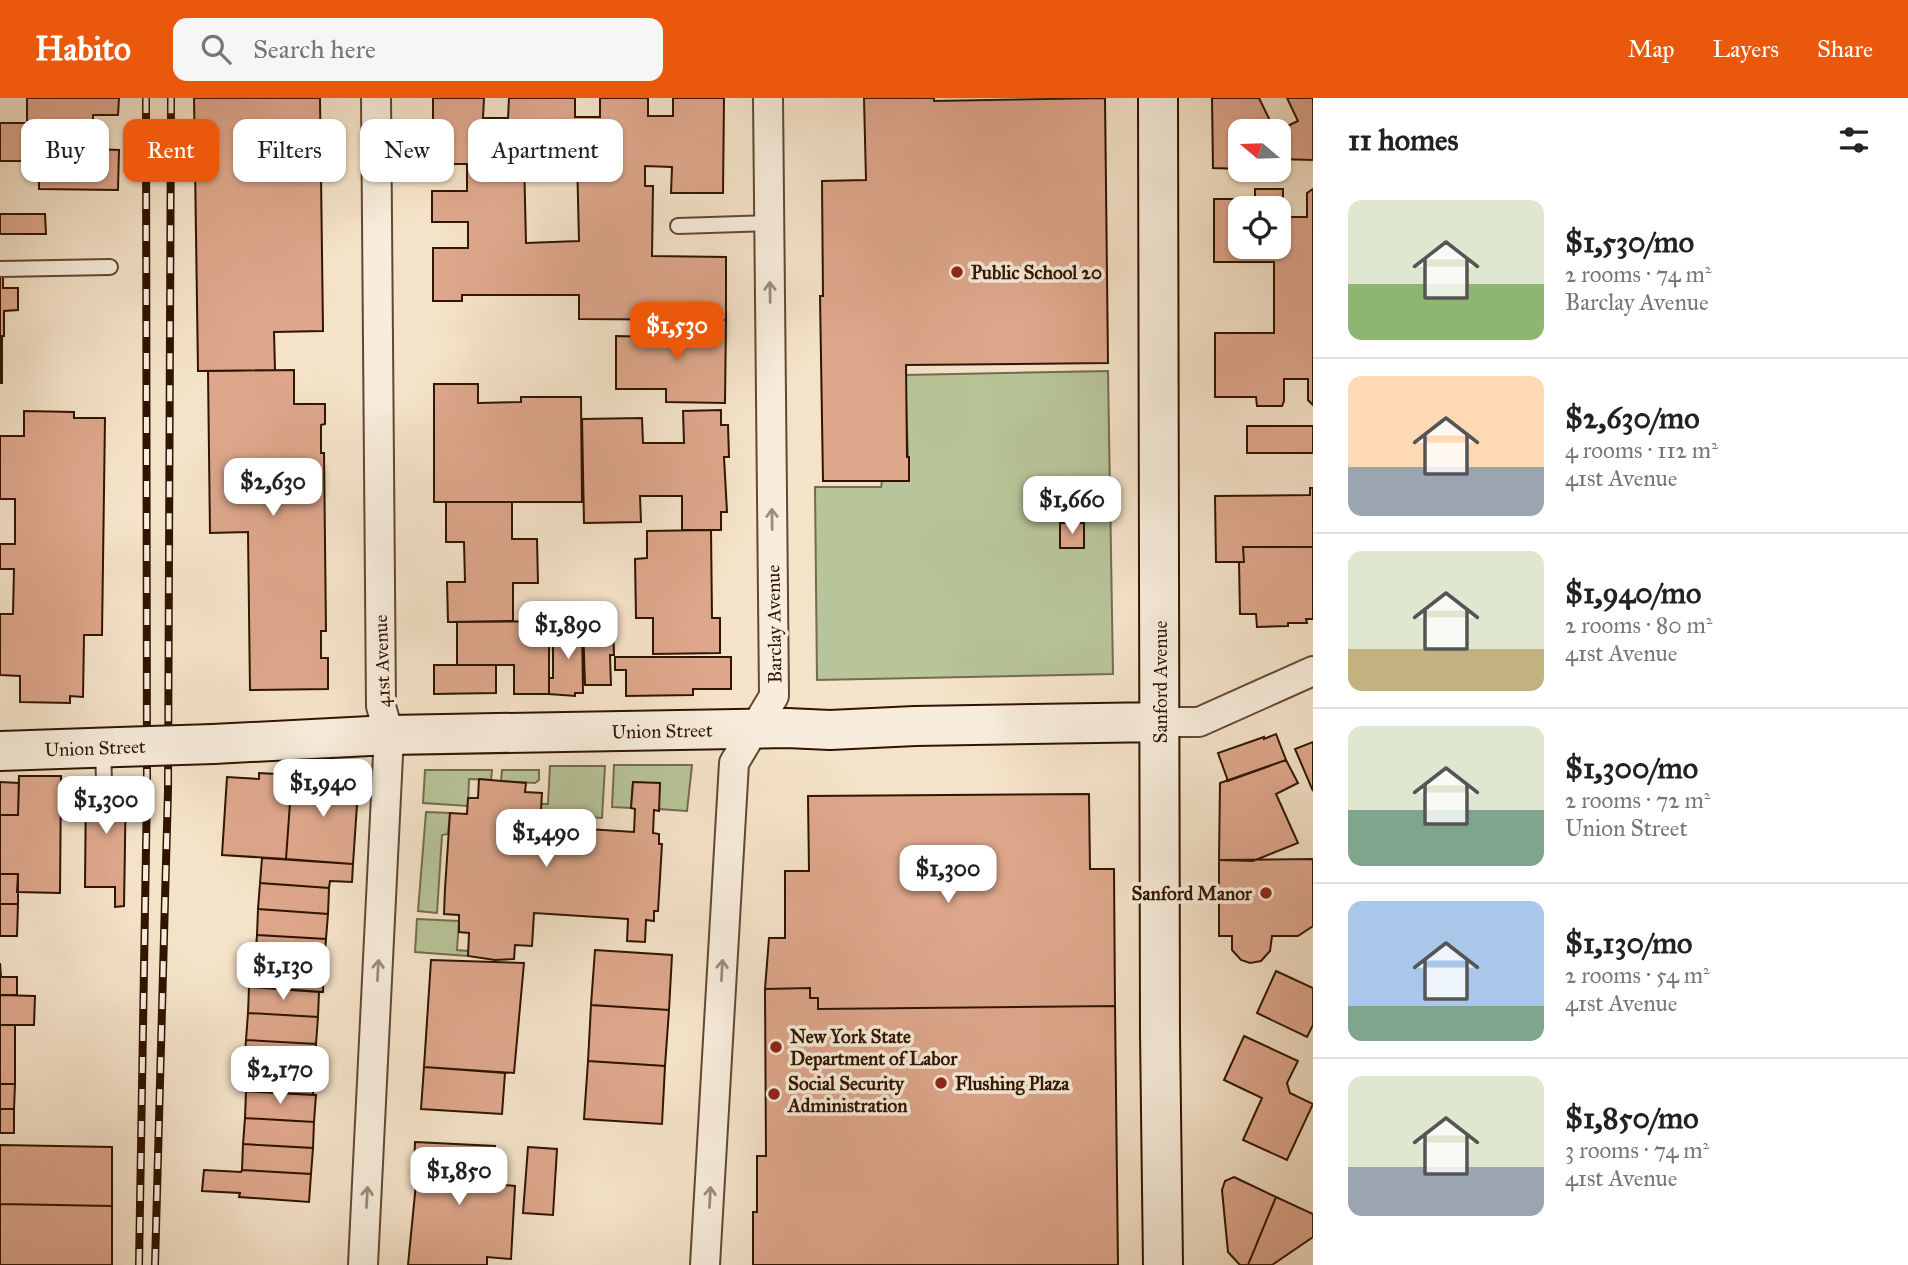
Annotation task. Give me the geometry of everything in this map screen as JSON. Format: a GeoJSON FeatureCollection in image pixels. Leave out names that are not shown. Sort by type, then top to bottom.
{"type":"FeatureCollection","features":[{"type":"Feature","properties":{"kind":"street","name":"41st Avenue"},"geometry":{"type":"LineString","coordinates":[[363,1265],[389,736],[382,706],[376,98]]}},
{"type":"Feature","properties":{"kind":"street","name":"Barclay Avenue"},"geometry":{"type":"LineString","coordinates":[[705,1265],[734,764],[774,696],[768,98]]}},
{"type":"Feature","properties":{"kind":"street","name":"Sanford Avenue"},"geometry":{"type":"LineString","coordinates":[[1158,98],[1163,1265]]}},
{"type":"Feature","properties":{"kind":"street","name":"Union Street"},"geometry":{"type":"LineString","coordinates":[[0,751],[108,758],[213,744],[389,736],[1199,722],[1313,671]]}},
{"type":"Feature","properties":{"kind":"lane"},"geometry":{"type":"LineString","coordinates":[[678,226],[769,223]]}},
{"type":"Feature","properties":{"kind":"lane"},"geometry":{"type":"LineString","coordinates":[[0,269],[110,267]]}},
{"type":"Feature","properties":{"kind":"green space"},"geometry":{"type":"Polygon","coordinates":[[[1108,371],[1113,674],[817,680],[815,487],[881,487],[882,481],[909,481],[905,375],[1108,371]]]}},
{"type":"Feature","properties":{"kind":"green space"},"geometry":{"type":"Polygon","coordinates":[[[614,765],[692,765],[687,811],[658,809],[660,784],[633,782],[631,808],[612,807],[614,765]]]}},
{"type":"Feature","properties":{"kind":"green space"},"geometry":{"type":"Polygon","coordinates":[[[550,766],[605,766],[602,818],[541,814],[541,804],[548,804],[550,766]]]}},
{"type":"Feature","properties":{"kind":"green space"},"geometry":{"type":"Polygon","coordinates":[[[425,770],[492,770],[491,780],[469,779],[468,806],[423,803],[425,770]]]}},
{"type":"Feature","properties":{"kind":"green space"},"geometry":{"type":"Polygon","coordinates":[[[502,770],[539,770],[539,780],[535,783],[501,781],[502,770]]]}},
{"type":"Feature","properties":{"kind":"green space"},"geometry":{"type":"Polygon","coordinates":[[[426,812],[450,813],[448,834],[442,835],[437,913],[418,911],[426,812]]]}},
{"type":"Feature","properties":{"kind":"green space"},"geometry":{"type":"Polygon","coordinates":[[[417,919],[459,921],[457,950],[468,951],[468,956],[415,952],[417,919]]]}},
{"type":"Feature","properties":{"kind":"building"},"geometry":{"type":"Polygon","coordinates":[[[27,98],[119,98],[118,115],[93,115],[93,119],[27,119],[27,98]]]}},
{"type":"Feature","properties":{"kind":"building"},"geometry":{"type":"Polygon","coordinates":[[[194,98],[320,98],[320,119],[233,119],[233,182],[321,182],[323,331],[274,332],[275,370],[198,371],[195,182],[219,182],[219,119],[194,119],[194,98]]]}},
{"type":"Feature","properties":{"kind":"building"},"geometry":{"type":"Polygon","coordinates":[[[433,98],[484,98],[483,118],[508,118],[509,98],[575,98],[575,117],[600,117],[600,98],[648,98],[648,116],[673,116],[673,98],[724,98],[723,193],[671,193],[672,167],[645,166],[645,186],[653,186],[652,256],[726,257],[726,320],[579,319],[579,295],[462,295],[462,301],[433,301],[433,248],[468,248],[468,222],[432,222],[432,191],[467,191],[467,164],[454,164],[454,119],[433,119],[433,98]]]}},
{"type":"Feature","properties":{"kind":"building","name":"Public School 20"},"geometry":{"type":"Polygon","coordinates":[[[864,98],[934,98],[934,101],[1105,98],[1108,363],[906,365],[909,481],[823,481],[820,296],[823,296],[822,181],[866,180],[864,98]]]}},
{"type":"Feature","properties":{"kind":"building"},"geometry":{"type":"Polygon","coordinates":[[[1212,98],[1259,98],[1269,119],[1228,119],[1228,169],[1213,168],[1212,98]]]}},
{"type":"Feature","properties":{"kind":"building"},"geometry":{"type":"Polygon","coordinates":[[[1287,98],[1313,98],[1313,160],[1292,159],[1292,124],[1298,121],[1287,98]]]}},
{"type":"Feature","properties":{"kind":"building"},"geometry":{"type":"Polygon","coordinates":[[[0,123],[21,123],[21,161],[0,161],[0,123]]]}},
{"type":"Feature","properties":{"kind":"building"},"geometry":{"type":"Polygon","coordinates":[[[109,150],[119,150],[118,190],[39,189],[39,182],[109,182],[109,150]]]}},
{"type":"Feature","properties":{"kind":"building"},"geometry":{"type":"Polygon","coordinates":[[[1255,189],[1283,189],[1283,196],[1255,196],[1255,189]]]}},
{"type":"Feature","properties":{"kind":"building"},"geometry":{"type":"Polygon","coordinates":[[[1313,189],[1313,405],[1308,400],[1308,379],[1284,379],[1282,406],[1257,406],[1256,397],[1215,397],[1215,333],[1274,333],[1274,262],[1214,262],[1214,199],[1228,199],[1228,259],[1291,259],[1291,217],[1307,217],[1307,193],[1313,189]]]}},
{"type":"Feature","properties":{"kind":"building"},"geometry":{"type":"Polygon","coordinates":[[[0,214],[45,214],[46,234],[0,234],[0,214]]]}},
{"type":"Feature","properties":{"kind":"building"},"geometry":{"type":"Polygon","coordinates":[[[0,275],[3,275],[3,288],[18,288],[18,310],[4,311],[4,336],[0,336],[0,275]]]}},
{"type":"Feature","properties":{"kind":"building"},"geometry":{"type":"Polygon","coordinates":[[[666,320],[726,320],[725,403],[666,402],[666,389],[616,389],[616,336],[666,337],[666,320]]]}},
{"type":"Feature","properties":{"kind":"building"},"geometry":{"type":"Polygon","coordinates":[[[2,336],[2,383],[0,383],[2,336]]]}},
{"type":"Feature","properties":{"kind":"building"},"geometry":{"type":"Polygon","coordinates":[[[294,370],[294,404],[325,404],[325,424],[321,425],[321,453],[324,453],[326,631],[321,631],[321,658],[328,658],[328,689],[250,690],[248,532],[210,533],[208,371],[294,370]]]}},
{"type":"Feature","properties":{"kind":"building"},"geometry":{"type":"Polygon","coordinates":[[[434,384],[478,384],[478,403],[521,402],[521,397],[581,397],[582,502],[434,502],[434,384]]]}},
{"type":"Feature","properties":{"kind":"building"},"geometry":{"type":"Polygon","coordinates":[[[721,410],[721,425],[728,425],[729,457],[724,457],[727,512],[721,512],[721,530],[682,530],[682,496],[640,496],[641,522],[584,523],[582,419],[642,418],[643,443],[684,443],[683,411],[721,410]]]}},
{"type":"Feature","properties":{"kind":"building"},"geometry":{"type":"Polygon","coordinates":[[[24,411],[74,412],[74,418],[105,418],[102,635],[84,635],[83,697],[70,696],[70,703],[20,702],[20,676],[0,675],[0,614],[13,614],[14,569],[0,569],[0,544],[15,544],[15,499],[0,499],[0,436],[24,436],[24,411]]]}},
{"type":"Feature","properties":{"kind":"building"},"geometry":{"type":"Polygon","coordinates":[[[1247,426],[1313,426],[1313,453],[1247,453],[1247,426]]]}},
{"type":"Feature","properties":{"kind":"building"},"geometry":{"type":"Polygon","coordinates":[[[1310,488],[1313,488],[1313,547],[1243,547],[1244,562],[1216,562],[1215,496],[1310,495],[1310,488]]]}},
{"type":"Feature","properties":{"kind":"building"},"geometry":{"type":"Polygon","coordinates":[[[446,502],[512,502],[512,539],[537,539],[538,583],[513,583],[513,621],[448,622],[447,582],[465,582],[464,542],[446,542],[446,502]]]}},
{"type":"Feature","properties":{"kind":"building"},"geometry":{"type":"Polygon","coordinates":[[[1060,523],[1084,523],[1084,548],[1060,548],[1060,523]]]}},
{"type":"Feature","properties":{"kind":"building"},"geometry":{"type":"Polygon","coordinates":[[[711,530],[712,618],[720,618],[720,653],[653,654],[653,618],[636,618],[635,559],[647,558],[647,531],[711,530]]]}},
{"type":"Feature","properties":{"kind":"building"},"geometry":{"type":"Polygon","coordinates":[[[1243,547],[1313,547],[1313,619],[1306,619],[1307,623],[1288,623],[1288,626],[1257,627],[1256,614],[1240,614],[1239,562],[1244,562],[1243,547]]]}},
{"type":"Feature","properties":{"kind":"building"},"geometry":{"type":"Polygon","coordinates":[[[549,621],[549,694],[514,694],[514,665],[457,665],[457,622],[549,621]]]}},
{"type":"Feature","properties":{"kind":"building"},"geometry":{"type":"Polygon","coordinates":[[[565,622],[582,622],[583,693],[575,693],[575,696],[549,694],[549,678],[553,678],[553,629],[565,629],[565,622]]]}},
{"type":"Feature","properties":{"kind":"building"},"geometry":{"type":"Polygon","coordinates":[[[613,624],[611,685],[585,685],[583,625],[613,624]]]}},
{"type":"Feature","properties":{"kind":"building"},"geometry":{"type":"Polygon","coordinates":[[[615,657],[731,657],[731,689],[693,689],[693,695],[626,696],[626,670],[615,670],[615,657]]]}},
{"type":"Feature","properties":{"kind":"building"},"geometry":{"type":"Polygon","coordinates":[[[434,665],[496,665],[496,693],[434,694],[434,665]]]}},
{"type":"Feature","properties":{"kind":"building"},"geometry":{"type":"Polygon","coordinates":[[[1276,734],[1286,760],[1228,781],[1218,753],[1276,734]]]}},
{"type":"Feature","properties":{"kind":"building"},"geometry":{"type":"Polygon","coordinates":[[[1313,742],[1313,791],[1295,749],[1313,742]]]}},
{"type":"Feature","properties":{"kind":"building"},"geometry":{"type":"Polygon","coordinates":[[[1286,760],[1298,783],[1276,794],[1298,843],[1253,861],[1219,860],[1220,783],[1286,760]]]}},
{"type":"Feature","properties":{"kind":"building"},"geometry":{"type":"Polygon","coordinates":[[[259,773],[292,775],[286,859],[222,855],[227,777],[259,779],[259,773]]]}},
{"type":"Feature","properties":{"kind":"building"},"geometry":{"type":"Polygon","coordinates":[[[292,775],[326,777],[359,775],[353,864],[286,859],[292,775]]]}},
{"type":"Feature","properties":{"kind":"building"},"geometry":{"type":"Polygon","coordinates":[[[19,776],[61,776],[60,893],[17,892],[18,874],[0,874],[0,815],[18,815],[19,776]]]}},
{"type":"Feature","properties":{"kind":"building"},"geometry":{"type":"Polygon","coordinates":[[[479,779],[526,783],[525,792],[542,793],[540,826],[634,832],[635,809],[631,808],[633,782],[660,783],[659,811],[654,810],[653,833],[659,834],[659,844],[662,844],[658,911],[654,911],[654,921],[646,920],[645,942],[627,941],[628,919],[534,913],[532,946],[515,945],[514,959],[495,960],[468,956],[469,933],[459,932],[459,915],[444,914],[445,889],[450,813],[467,814],[468,798],[478,798],[479,779]]]}},
{"type":"Feature","properties":{"kind":"building"},"geometry":{"type":"Polygon","coordinates":[[[86,780],[126,781],[124,906],[115,907],[115,887],[85,887],[86,780]]]}},
{"type":"Feature","properties":{"kind":"building"},"geometry":{"type":"Polygon","coordinates":[[[0,782],[19,783],[18,815],[0,815],[0,782]]]}},
{"type":"Feature","properties":{"kind":"building"},"geometry":{"type":"Polygon","coordinates":[[[1089,794],[1090,869],[1114,869],[1115,1006],[818,1009],[818,998],[810,998],[810,988],[765,989],[769,938],[785,938],[785,871],[809,871],[808,796],[1089,794]]]}},
{"type":"Feature","properties":{"kind":"building"},"geometry":{"type":"Polygon","coordinates":[[[262,858],[353,864],[352,882],[330,881],[329,888],[260,883],[262,858]]]}},
{"type":"Feature","properties":{"kind":"building","name":"Sanford Manor"},"geometry":{"type":"Polygon","coordinates":[[[1313,859],[1313,926],[1298,936],[1272,936],[1270,951],[1261,961],[1250,963],[1241,960],[1232,950],[1232,936],[1219,936],[1219,860],[1313,859]]]}},
{"type":"Feature","properties":{"kind":"building"},"geometry":{"type":"Polygon","coordinates":[[[0,874],[18,874],[18,904],[0,904],[0,874]]]}},
{"type":"Feature","properties":{"kind":"building"},"geometry":{"type":"Polygon","coordinates":[[[260,883],[329,888],[328,914],[258,909],[260,883]]]}},
{"type":"Feature","properties":{"kind":"building"},"geometry":{"type":"Polygon","coordinates":[[[0,904],[18,904],[17,936],[0,936],[0,904]]]}},
{"type":"Feature","properties":{"kind":"building"},"geometry":{"type":"Polygon","coordinates":[[[258,909],[328,914],[326,939],[257,935],[258,909]]]}},
{"type":"Feature","properties":{"kind":"building"},"geometry":{"type":"Polygon","coordinates":[[[257,935],[326,939],[324,965],[255,961],[257,935]]]}},
{"type":"Feature","properties":{"kind":"building"},"geometry":{"type":"Polygon","coordinates":[[[595,950],[672,955],[669,1010],[591,1005],[595,950]]]}},
{"type":"Feature","properties":{"kind":"building"},"geometry":{"type":"Polygon","coordinates":[[[431,960],[524,963],[514,1073],[424,1067],[431,960]]]}},
{"type":"Feature","properties":{"kind":"building"},"geometry":{"type":"Polygon","coordinates":[[[255,961],[324,965],[323,992],[253,987],[255,961]]]}},
{"type":"Feature","properties":{"kind":"building"},"geometry":{"type":"Polygon","coordinates":[[[0,963],[1,977],[17,977],[17,995],[0,995],[0,963]]]}},
{"type":"Feature","properties":{"kind":"building"},"geometry":{"type":"Polygon","coordinates":[[[1276,971],[1313,988],[1313,1025],[1307,1037],[1257,1013],[1276,971]]]}},
{"type":"Feature","properties":{"kind":"building"},"geometry":{"type":"Polygon","coordinates":[[[249,987],[319,992],[318,1017],[248,1013],[249,987]]]}},
{"type":"Feature","properties":{"kind":"building","name":"Flushing Plaza"},"geometry":{"type":"Polygon","coordinates":[[[810,988],[810,998],[818,998],[818,1009],[1115,1006],[1118,1265],[753,1265],[757,1156],[766,1156],[765,989],[810,988]]]}},
{"type":"Feature","properties":{"kind":"building"},"geometry":{"type":"Polygon","coordinates":[[[0,995],[35,996],[34,1025],[0,1025],[0,995]]]}},
{"type":"Feature","properties":{"kind":"building"},"geometry":{"type":"Polygon","coordinates":[[[591,1005],[669,1010],[665,1066],[588,1061],[591,1005]]]}},
{"type":"Feature","properties":{"kind":"building"},"geometry":{"type":"Polygon","coordinates":[[[248,1013],[318,1017],[316,1044],[246,1040],[248,1013]]]}},
{"type":"Feature","properties":{"kind":"building"},"geometry":{"type":"Polygon","coordinates":[[[0,1025],[15,1025],[15,1084],[0,1084],[0,1025]]]}},
{"type":"Feature","properties":{"kind":"building"},"geometry":{"type":"Polygon","coordinates":[[[1244,1036],[1298,1061],[1287,1083],[1290,1093],[1313,1104],[1287,1160],[1243,1140],[1262,1098],[1224,1080],[1244,1036]]]}},
{"type":"Feature","properties":{"kind":"building"},"geometry":{"type":"Polygon","coordinates":[[[246,1040],[316,1044],[314,1069],[244,1065],[246,1040]]]}},
{"type":"Feature","properties":{"kind":"building"},"geometry":{"type":"Polygon","coordinates":[[[588,1061],[665,1066],[662,1124],[584,1119],[588,1061]]]}},
{"type":"Feature","properties":{"kind":"building"},"geometry":{"type":"Polygon","coordinates":[[[244,1065],[314,1069],[313,1095],[242,1091],[244,1065]]]}},
{"type":"Feature","properties":{"kind":"building"},"geometry":{"type":"Polygon","coordinates":[[[424,1067],[505,1073],[502,1114],[421,1109],[424,1067]]]}},
{"type":"Feature","properties":{"kind":"building"},"geometry":{"type":"Polygon","coordinates":[[[0,1084],[15,1084],[14,1109],[0,1109],[0,1084]]]}},
{"type":"Feature","properties":{"kind":"building"},"geometry":{"type":"Polygon","coordinates":[[[246,1091],[316,1095],[314,1122],[245,1118],[246,1091]]]}},
{"type":"Feature","properties":{"kind":"building"},"geometry":{"type":"Polygon","coordinates":[[[0,1109],[14,1109],[14,1133],[0,1133],[0,1109]]]}},
{"type":"Feature","properties":{"kind":"building"},"geometry":{"type":"Polygon","coordinates":[[[245,1118],[314,1122],[313,1148],[243,1144],[245,1118]]]}},
{"type":"Feature","properties":{"kind":"building"},"geometry":{"type":"Polygon","coordinates":[[[415,1142],[495,1146],[493,1184],[515,1186],[511,1259],[487,1257],[487,1265],[408,1265],[417,1173],[414,1173],[415,1142]]]}},
{"type":"Feature","properties":{"kind":"building"},"geometry":{"type":"Polygon","coordinates":[[[243,1144],[313,1148],[311,1174],[242,1170],[243,1144]]]}},
{"type":"Feature","properties":{"kind":"building"},"geometry":{"type":"Polygon","coordinates":[[[0,1145],[112,1147],[112,1206],[0,1204],[0,1145]]]}},
{"type":"Feature","properties":{"kind":"building"},"geometry":{"type":"Polygon","coordinates":[[[528,1147],[557,1149],[553,1215],[523,1213],[528,1147]]]}},
{"type":"Feature","properties":{"kind":"building"},"geometry":{"type":"Polygon","coordinates":[[[204,1170],[311,1174],[309,1202],[239,1197],[240,1193],[202,1191],[204,1170]]]}},
{"type":"Feature","properties":{"kind":"building"},"geometry":{"type":"Polygon","coordinates":[[[1234,1177],[1276,1197],[1248,1265],[1240,1265],[1228,1252],[1222,1190],[1225,1181],[1234,1177]]]}},
{"type":"Feature","properties":{"kind":"building"},"geometry":{"type":"Polygon","coordinates":[[[1276,1197],[1313,1214],[1313,1237],[1272,1265],[1248,1265],[1276,1197]]]}},
{"type":"Feature","properties":{"kind":"building"},"geometry":{"type":"Polygon","coordinates":[[[0,1204],[112,1206],[112,1265],[0,1265],[0,1204]]]}},
{"type":"Feature","properties":{"kind":"railway"},"geometry":{"type":"LineString","coordinates":[[139,1265],[147,789],[146,98]]}},
{"type":"Feature","properties":{"kind":"railway"},"geometry":{"type":"LineString","coordinates":[[155,1265],[168,790],[171,98]]}},
{"type":"Feature","properties":{"kind":"place","name":"Public School 20"},"geometry":{"type":"Point","coordinates":[957,272]}},
{"type":"Feature","properties":{"kind":"place","name":"Sanford Manor"},"geometry":{"type":"Point","coordinates":[1266,893]}},
{"type":"Feature","properties":{"kind":"place","name":"New York State Department of Labor"},"geometry":{"type":"Point","coordinates":[776,1047]}},
{"type":"Feature","properties":{"kind":"place","name":"Flushing Plaza"},"geometry":{"type":"Point","coordinates":[941,1083]}},
{"type":"Feature","properties":{"kind":"place","name":"Social Security Administration"},"geometry":{"type":"Point","coordinates":[774,1094]}}]}
